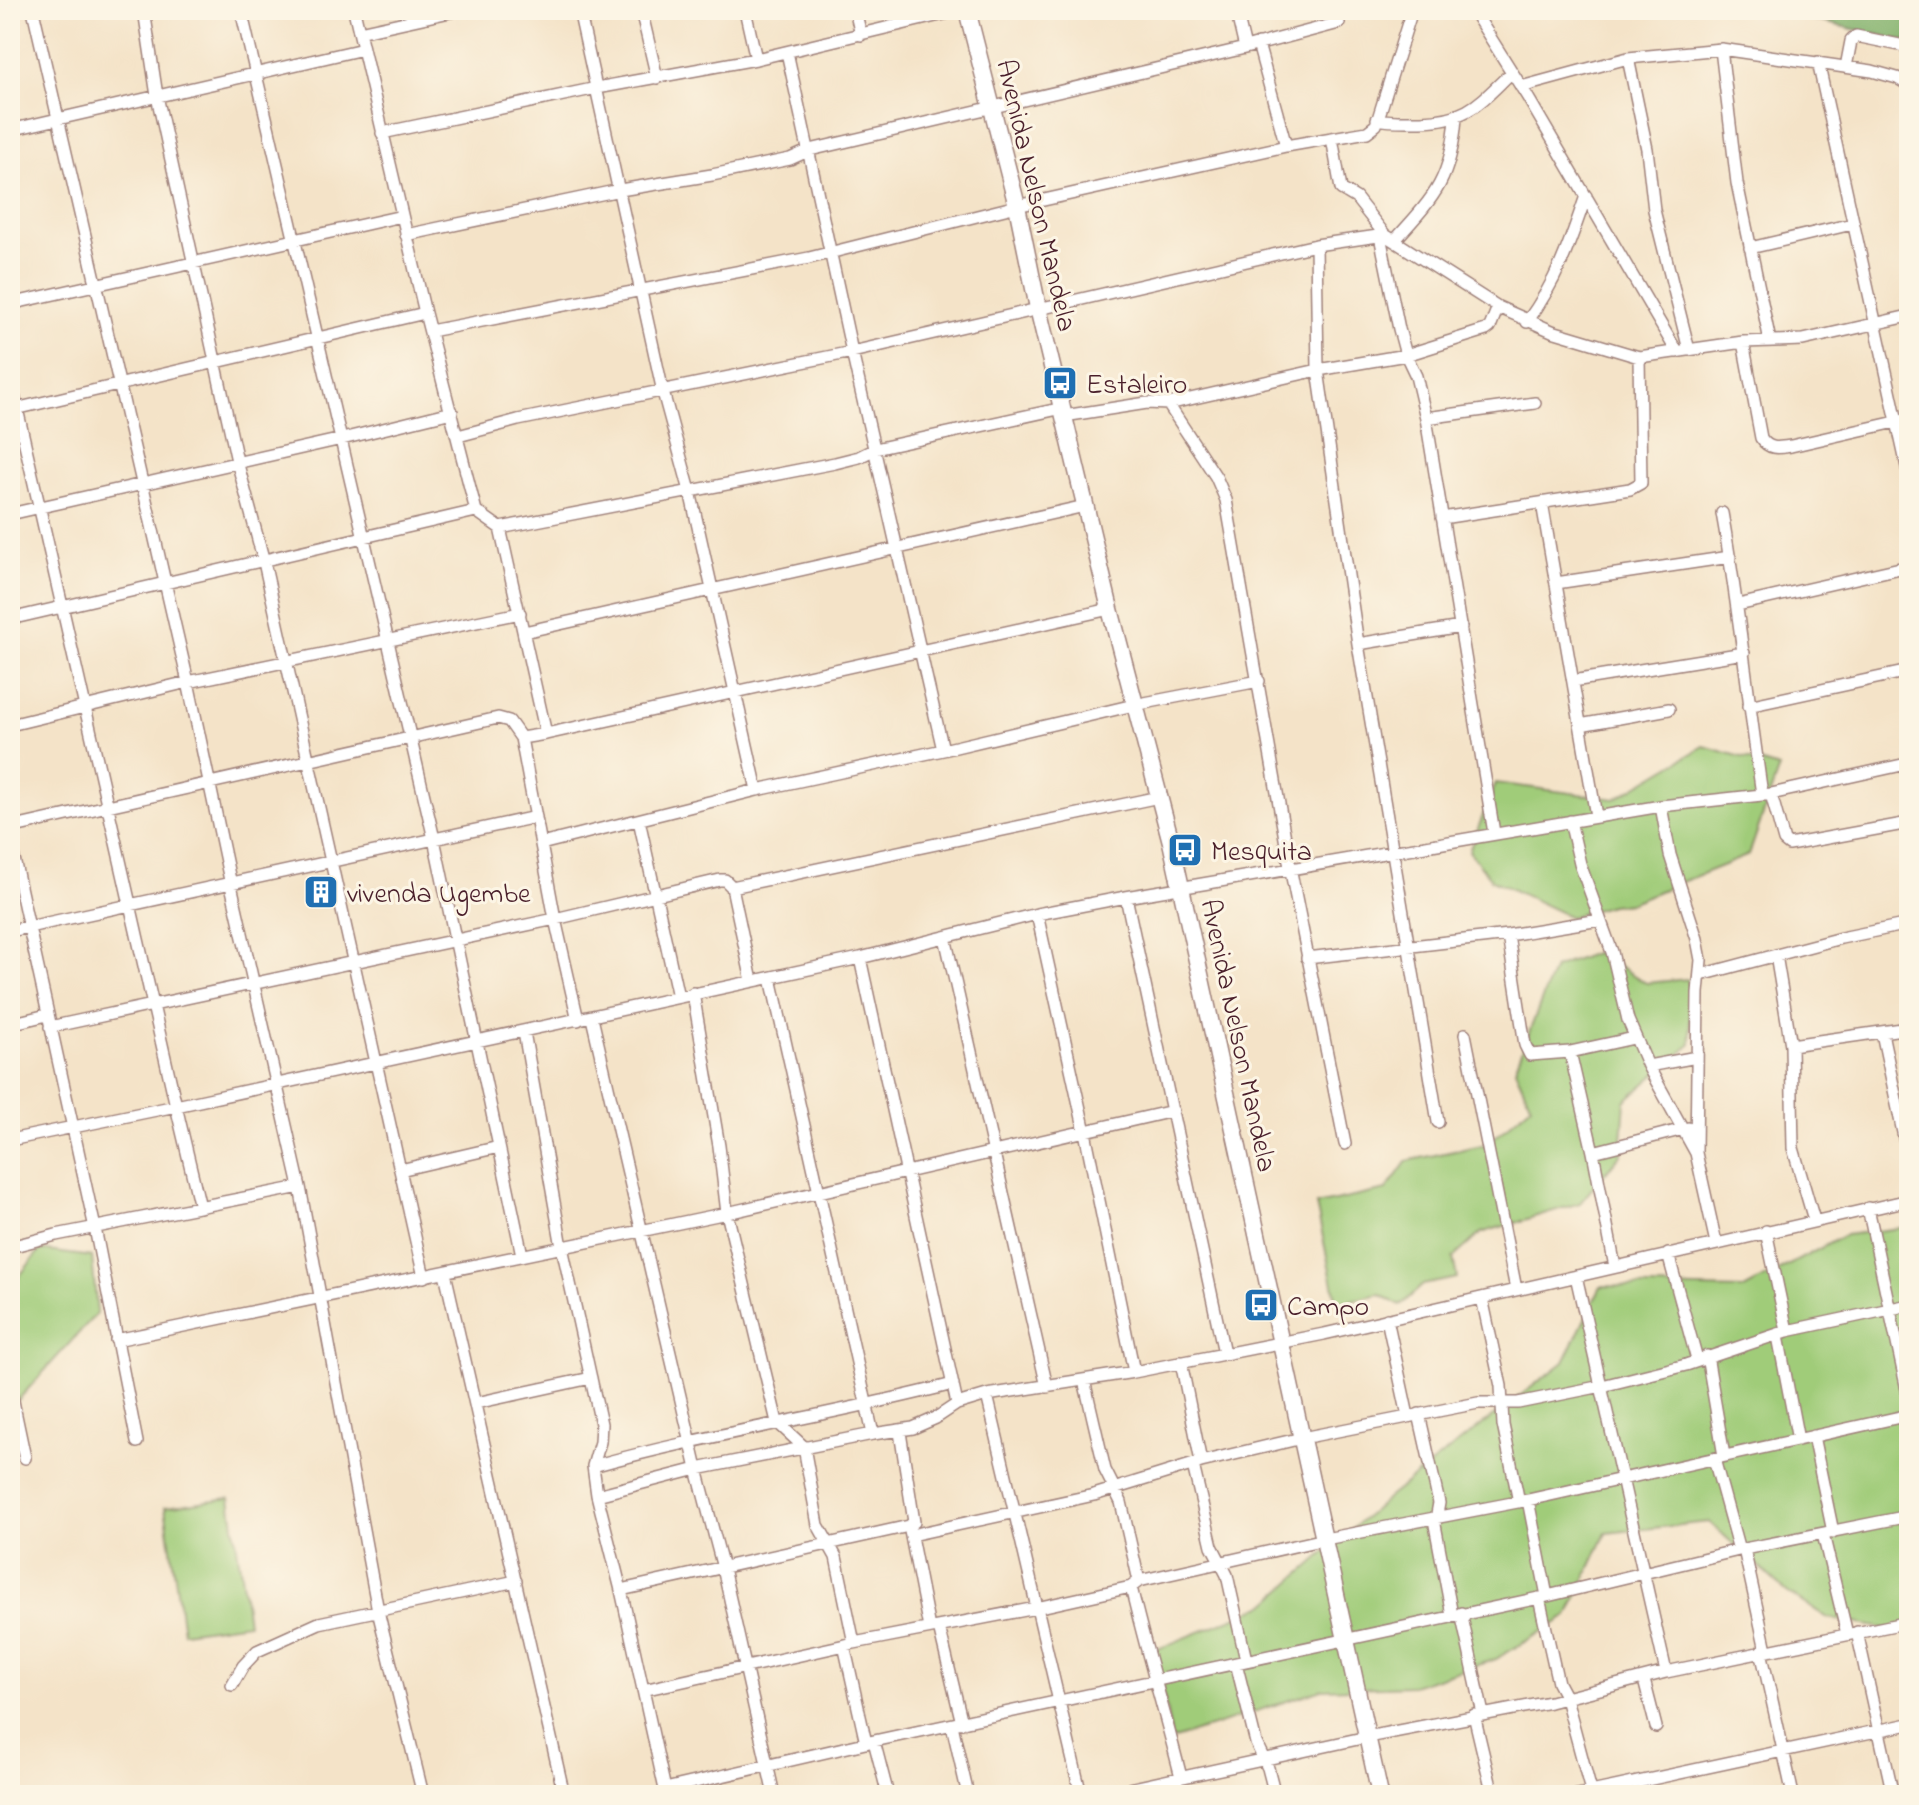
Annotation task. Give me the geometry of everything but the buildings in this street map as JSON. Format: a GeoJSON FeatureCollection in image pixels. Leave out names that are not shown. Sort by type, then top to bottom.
{"type":"FeatureCollection","features":[{"type":"Feature","properties":{"kind":"street"},"geometry":{"type":"LineString","coordinates":[[33,10],[188,682],[300,1187],[378,1611],[423,1795]]}},
{"type":"Feature","properties":{"kind":"street"},"geometry":{"type":"LineString","coordinates":[[144,10],[157,96],[237,461],[287,662],[424,1277]]}},
{"type":"Feature","properties":{"kind":"street"},"geometry":{"type":"LineString","coordinates":[[241,10],[434,839],[522,1255]]}},
{"type":"Feature","properties":{"kind":"street"},"geometry":{"type":"LineString","coordinates":[[354,10],[406,235],[476,511],[500,528],[546,734]]}},
{"type":"Feature","properties":{"kind":"street"},"geometry":{"type":"LineString","coordinates":[[359,32],[459,10]]}},
{"type":"Feature","properties":{"kind":"street"},"geometry":{"type":"LineString","coordinates":[[579,10],[663,392],[690,491],[757,790]]}},
{"type":"Feature","properties":{"kind":"street"},"geometry":{"type":"LineString","coordinates":[[641,10],[657,78]]}},
{"type":"Feature","properties":{"kind":"street"},"geometry":{"type":"LineString","coordinates":[[745,10],[756,59]]}},
{"type":"Feature","properties":{"kind":"street"},"geometry":{"type":"LineString","coordinates":[[855,10],[861,35]]}},
{"type":"Feature","properties":{"kind":"street"},"geometry":{"type":"LineString","coordinates":[[382,133],[597,88],[756,59],[961,10]]}},
{"type":"Feature","properties":{"kind":"street","name":"Avenida Nelson Mandela"},"geometry":{"type":"LineString","coordinates":[[967,10],[1017,206],[1038,308],[1110,609],[1181,886],[1380,1795]]}},
{"type":"Feature","properties":{"kind":"street"},"geometry":{"type":"LineString","coordinates":[[1236,10],[1245,48]]}},
{"type":"Feature","properties":{"kind":"street"},"geometry":{"type":"LineString","coordinates":[[430,331],[831,252],[1017,206],[1286,146],[1367,132],[1373,129],[1377,119],[1412,10]]}},
{"type":"Feature","properties":{"kind":"street"},"geometry":{"type":"LineString","coordinates":[[1473,10],[1683,351]]}},
{"type":"Feature","properties":{"kind":"street"},"geometry":{"type":"LineString","coordinates":[[406,235],[620,190],[790,159],[810,150],[1339,23]]}},
{"type":"Feature","properties":{"kind":"street"},"geometry":{"type":"LineString","coordinates":[[1846,67],[1851,41],[1856,36],[1909,47]]}},
{"type":"Feature","properties":{"kind":"street"},"geometry":{"type":"LineString","coordinates":[[1258,44],[1286,146]]}},
{"type":"Feature","properties":{"kind":"street"},"geometry":{"type":"LineString","coordinates":[[10,130],[363,49]]}},
{"type":"Feature","properties":{"kind":"street"},"geometry":{"type":"LineString","coordinates":[[1521,87],[1628,58],[1721,49],[1846,67],[1897,78],[1909,85]]}},
{"type":"Feature","properties":{"kind":"street"},"geometry":{"type":"LineString","coordinates":[[1721,49],[1737,183],[1770,341]]}},
{"type":"Feature","properties":{"kind":"street"},"geometry":{"type":"LineString","coordinates":[[787,52],[943,750]]}},
{"type":"Feature","properties":{"kind":"street"},"geometry":{"type":"LineString","coordinates":[[1628,58],[1647,149],[1654,210],[1683,351]]}},
{"type":"Feature","properties":{"kind":"street"},"geometry":{"type":"LineString","coordinates":[[1818,62],[1874,323],[1903,420],[1909,476]]}},
{"type":"Feature","properties":{"kind":"street"},"geometry":{"type":"LineString","coordinates":[[1377,119],[1456,118],[1476,106],[1512,72]]}},
{"type":"Feature","properties":{"kind":"street"},"geometry":{"type":"LineString","coordinates":[[458,436],[518,420],[852,352],[1316,245],[1386,237],[1444,180],[1454,147],[1456,118]]}},
{"type":"Feature","properties":{"kind":"street"},"geometry":{"type":"LineString","coordinates":[[1332,138],[1341,189],[1356,198],[1386,237],[1527,322],[1639,357],[1743,342],[1803,340],[1909,316]]}},
{"type":"Feature","properties":{"kind":"street"},"geometry":{"type":"LineString","coordinates":[[1527,322],[1558,275],[1586,196]]}},
{"type":"Feature","properties":{"kind":"street"},"geometry":{"type":"LineString","coordinates":[[10,304],[402,216]]}},
{"type":"Feature","properties":{"kind":"street"},"geometry":{"type":"LineString","coordinates":[[1750,248],[1852,224]]}},
{"type":"Feature","properties":{"kind":"street"},"geometry":{"type":"LineString","coordinates":[[1386,237],[1406,355],[1416,376],[1426,418],[1494,833]]}},
{"type":"Feature","properties":{"kind":"street"},"geometry":{"type":"LineString","coordinates":[[1316,245],[1318,370],[1358,644],[1438,1122]]}},
{"type":"Feature","properties":{"kind":"street"},"geometry":{"type":"LineString","coordinates":[[500,528],[835,463],[875,449],[1064,412],[1147,403],[1168,404],[1318,370],[1406,355],[1486,330],[1498,307]]}},
{"type":"Feature","properties":{"kind":"street"},"geometry":{"type":"LineString","coordinates":[[13,409],[425,313]]}},
{"type":"Feature","properties":{"kind":"street"},"geometry":{"type":"LineString","coordinates":[[1743,342],[1761,438],[1769,446],[1791,446],[1903,420]]}},
{"type":"Feature","properties":{"kind":"street"},"geometry":{"type":"LineString","coordinates":[[1442,518],[1630,489],[1641,483],[1639,357]]}},
{"type":"Feature","properties":{"kind":"street"},"geometry":{"type":"LineString","coordinates":[[10,378],[13,409],[40,507],[200,1207]]}},
{"type":"Feature","properties":{"kind":"street"},"geometry":{"type":"LineString","coordinates":[[1426,418],[1535,403]]}},
{"type":"Feature","properties":{"kind":"street"},"geometry":{"type":"LineString","coordinates":[[1168,404],[1216,477],[1226,500],[1290,867],[1345,1144]]}},
{"type":"Feature","properties":{"kind":"street"},"geometry":{"type":"LineString","coordinates":[[10,514],[452,412]]}},
{"type":"Feature","properties":{"kind":"street"},"geometry":{"type":"LineString","coordinates":[[1542,503],[1596,816]]}},
{"type":"Feature","properties":{"kind":"street"},"geometry":{"type":"LineString","coordinates":[[524,632],[1085,506]]}},
{"type":"Feature","properties":{"kind":"street"},"geometry":{"type":"LineString","coordinates":[[10,619],[476,511]]}},
{"type":"Feature","properties":{"kind":"street"},"geometry":{"type":"LineString","coordinates":[[1722,513],[1738,605],[1748,706],[1767,794],[1784,841],[1789,845],[1909,823]]}},
{"type":"Feature","properties":{"kind":"street"},"geometry":{"type":"LineString","coordinates":[[1556,583],[1730,557]]}},
{"type":"Feature","properties":{"kind":"street"},"geometry":{"type":"LineString","coordinates":[[1738,605],[1909,566]]}},
{"type":"Feature","properties":{"kind":"street"},"geometry":{"type":"LineString","coordinates":[[521,738],[1110,609]]}},
{"type":"Feature","properties":{"kind":"street"},"geometry":{"type":"LineString","coordinates":[[10,725],[188,682],[520,613]]}},
{"type":"Feature","properties":{"kind":"street"},"geometry":{"type":"LineString","coordinates":[[1358,644],[1461,627]]}},
{"type":"Feature","properties":{"kind":"street"},"geometry":{"type":"LineString","coordinates":[[1573,681],[1744,653]]}},
{"type":"Feature","properties":{"kind":"street"},"geometry":{"type":"LineString","coordinates":[[1748,706],[1909,671]]}},
{"type":"Feature","properties":{"kind":"street"},"geometry":{"type":"LineString","coordinates":[[541,844],[757,790],[1134,705],[1259,681]]}},
{"type":"Feature","properties":{"kind":"street"},"geometry":{"type":"LineString","coordinates":[[1580,725],[1669,709]]}},
{"type":"Feature","properties":{"kind":"street"},"geometry":{"type":"LineString","coordinates":[[10,828],[498,718],[509,721],[521,738],[555,919],[578,1020]]}},
{"type":"Feature","properties":{"kind":"street"},"geometry":{"type":"LineString","coordinates":[[10,1140],[592,1018],[860,958],[1037,914],[1290,867],[1661,806],[1767,794],[1902,765],[1909,767]]}},
{"type":"Feature","properties":{"kind":"street"},"geometry":{"type":"LineString","coordinates":[[732,887],[1159,797]]}},
{"type":"Feature","properties":{"kind":"street"},"geometry":{"type":"LineString","coordinates":[[1661,806],[1670,855],[1697,939],[1701,975],[1696,1153],[1716,1243]]}},
{"type":"Feature","properties":{"kind":"street"},"geometry":{"type":"LineString","coordinates":[[10,931],[536,817]]}},
{"type":"Feature","properties":{"kind":"street"},"geometry":{"type":"LineString","coordinates":[[639,820],[678,997]]}},
{"type":"Feature","properties":{"kind":"street"},"geometry":{"type":"LineString","coordinates":[[1570,821],[1580,864],[1614,960],[1634,1038],[1696,1153]]}},
{"type":"Feature","properties":{"kind":"street"},"geometry":{"type":"LineString","coordinates":[[10,841],[95,1228],[137,1442]]}},
{"type":"Feature","properties":{"kind":"street"},"geometry":{"type":"LineString","coordinates":[[10,1024],[153,1005],[254,985],[720,880],[725,880],[732,887],[752,981]]}},
{"type":"Feature","properties":{"kind":"street"},"geometry":{"type":"LineString","coordinates":[[1126,897],[1224,1353]]}},
{"type":"Feature","properties":{"kind":"street"},"geometry":{"type":"LineString","coordinates":[[1037,914],[1134,1372]]}},
{"type":"Feature","properties":{"kind":"street"},"geometry":{"type":"LineString","coordinates":[[1307,958],[1408,948],[1600,920]]}},
{"type":"Feature","properties":{"kind":"street"},"geometry":{"type":"LineString","coordinates":[[1701,975],[1909,924]]}},
{"type":"Feature","properties":{"kind":"street"},"geometry":{"type":"LineString","coordinates":[[1508,935],[1527,1051],[1535,1056],[1570,1052],[1634,1038]]}},
{"type":"Feature","properties":{"kind":"street"},"geometry":{"type":"LineString","coordinates":[[945,937],[1047,1387]]}},
{"type":"Feature","properties":{"kind":"street"},"geometry":{"type":"LineString","coordinates":[[1776,955],[1791,1045],[1791,1139],[1814,1220]]}},
{"type":"Feature","properties":{"kind":"street"},"geometry":{"type":"LineString","coordinates":[[860,958],[957,1404]]}},
{"type":"Feature","properties":{"kind":"street"},"geometry":{"type":"LineString","coordinates":[[771,978],[873,1434]]}},
{"type":"Feature","properties":{"kind":"street"},"geometry":{"type":"LineString","coordinates":[[693,993],[727,1213],[777,1422],[804,1447],[818,1525],[836,1557],[849,1644],[870,1742],[888,1795]]}},
{"type":"Feature","properties":{"kind":"street"},"geometry":{"type":"LineString","coordinates":[[592,1018],[774,1795]]}},
{"type":"Feature","properties":{"kind":"street"},"geometry":{"type":"LineString","coordinates":[[1791,1045],[1909,1028]]}},
{"type":"Feature","properties":{"kind":"street"},"geometry":{"type":"LineString","coordinates":[[524,1032],[562,1247],[601,1424],[593,1466],[597,1495],[666,1792],[870,1742],[1543,1597],[1643,1571],[1909,1516]]}},
{"type":"Feature","properties":{"kind":"street"},"geometry":{"type":"LineString","coordinates":[[1882,1033],[1909,1161]]}},
{"type":"Feature","properties":{"kind":"street"},"geometry":{"type":"LineString","coordinates":[[1465,1034],[1516,1289]]}},
{"type":"Feature","properties":{"kind":"street"},"geometry":{"type":"LineString","coordinates":[[1570,1052],[1615,1267]]}},
{"type":"Feature","properties":{"kind":"street"},"geometry":{"type":"LineString","coordinates":[[1648,1066],[1697,1057]]}},
{"type":"Feature","properties":{"kind":"street"},"geometry":{"type":"LineString","coordinates":[[116,1340],[727,1213],[1173,1111]]}},
{"type":"Feature","properties":{"kind":"street"},"geometry":{"type":"LineString","coordinates":[[1593,1152],[1696,1125]]}},
{"type":"Feature","properties":{"kind":"street"},"geometry":{"type":"LineString","coordinates":[[400,1170],[499,1147]]}},
{"type":"Feature","properties":{"kind":"street"},"geometry":{"type":"LineString","coordinates":[[10,1247],[300,1187]]}},
{"type":"Feature","properties":{"kind":"street"},"geometry":{"type":"LineString","coordinates":[[597,1495],[697,1469],[873,1434],[900,1432],[926,1423],[957,1404],[987,1395],[1134,1372],[1281,1343],[1909,1200]]}},
{"type":"Feature","properties":{"kind":"street"},"geometry":{"type":"LineString","coordinates":[[1868,1208],[1909,1399]]}},
{"type":"Feature","properties":{"kind":"street"},"geometry":{"type":"LineString","coordinates":[[1766,1231],[1798,1440]]}},
{"type":"Feature","properties":{"kind":"street"},"geometry":{"type":"LineString","coordinates":[[1668,1254],[1702,1358],[1719,1457],[1742,1550],[1793,1795]]}},
{"type":"Feature","properties":{"kind":"street"},"geometry":{"type":"LineString","coordinates":[[445,1273],[564,1795]]}},
{"type":"Feature","properties":{"kind":"street"},"geometry":{"type":"LineString","coordinates":[[1576,1276],[1666,1672]]}},
{"type":"Feature","properties":{"kind":"street"},"geometry":{"type":"LineString","coordinates":[[1482,1298],[1501,1386],[1503,1425],[1523,1501],[1558,1683],[1566,1698],[1592,1793]]}},
{"type":"Feature","properties":{"kind":"street"},"geometry":{"type":"LineString","coordinates":[[621,1590],[828,1544],[1013,1513],[1302,1438],[1478,1403],[1518,1403],[1602,1386],[1782,1334],[1909,1305]]}},
{"type":"Feature","properties":{"kind":"street"},"geometry":{"type":"LineString","coordinates":[[1387,1319],[1439,1503],[1435,1525],[1493,1795]]}},
{"type":"Feature","properties":{"kind":"street"},"geometry":{"type":"LineString","coordinates":[[1181,1362],[1212,1546],[1227,1575],[1256,1743],[1275,1795]]}},
{"type":"Feature","properties":{"kind":"street"},"geometry":{"type":"LineString","coordinates":[[476,1403],[591,1378]]}},
{"type":"Feature","properties":{"kind":"street"},"geometry":{"type":"LineString","coordinates":[[1084,1380],[1105,1470],[1115,1489],[1149,1665],[1181,1777]]}},
{"type":"Feature","properties":{"kind":"street"},"geometry":{"type":"LineString","coordinates":[[593,1466],[690,1441],[867,1406],[953,1384]]}},
{"type":"Feature","properties":{"kind":"street"},"geometry":{"type":"LineString","coordinates":[[10,1387],[25,1458]]}},
{"type":"Feature","properties":{"kind":"street"},"geometry":{"type":"LineString","coordinates":[[987,1395],[1081,1795]]}},
{"type":"Feature","properties":{"kind":"street"},"geometry":{"type":"LineString","coordinates":[[643,1690],[849,1644],[1036,1608],[1325,1539],[1523,1501],[1909,1415]]}},
{"type":"Feature","properties":{"kind":"street"},"geometry":{"type":"LineString","coordinates":[[900,1432],[914,1522],[910,1530],[957,1724],[968,1795]]}},
{"type":"Feature","properties":{"kind":"street"},"geometry":{"type":"LineString","coordinates":[[1813,1436],[1828,1533],[1893,1795]]}},
{"type":"Feature","properties":{"kind":"street"},"geometry":{"type":"LineString","coordinates":[[232,1685],[257,1651],[319,1623],[516,1581]]}},
{"type":"Feature","properties":{"kind":"street"},"geometry":{"type":"LineString","coordinates":[[1101,1795],[1367,1737],[1566,1698],[1666,1672],[1909,1622]]}},
{"type":"Feature","properties":{"kind":"street"},"geometry":{"type":"LineString","coordinates":[[1644,1680],[1656,1727]]}},
{"type":"Feature","properties":{"kind":"street"},"geometry":{"type":"LineString","coordinates":[[1577,1795],[1909,1724]]}},
{"type":"Feature","properties":{"kind":"green space"},"geometry":{"type":"Polygon","coordinates":[[[1771,10],[1909,10],[1909,42],[1771,10]]]}},
{"type":"Feature","properties":{"kind":"green space"},"geometry":{"type":"Polygon","coordinates":[[[1704,746],[1779,768],[1749,855],[1629,903],[1570,917],[1492,880],[1469,851],[1496,783],[1615,799],[1704,746]]]}},
{"type":"Feature","properties":{"kind":"green space"},"geometry":{"type":"Polygon","coordinates":[[[1597,952],[1646,983],[1688,979],[1691,1044],[1625,1101],[1621,1154],[1580,1203],[1481,1233],[1453,1258],[1457,1278],[1423,1285],[1400,1306],[1380,1294],[1337,1303],[1316,1205],[1386,1190],[1407,1161],[1487,1144],[1531,1105],[1515,1069],[1554,968],[1597,952]]]}},
{"type":"Feature","properties":{"kind":"green space"},"geometry":{"type":"Polygon","coordinates":[[[1909,1227],[1909,1633],[1828,1618],[1787,1592],[1709,1522],[1606,1533],[1568,1616],[1496,1659],[1412,1686],[1322,1689],[1172,1740],[1155,1650],[1265,1605],[1391,1495],[1564,1362],[1601,1286],[1744,1289],[1845,1235],[1909,1227]]]}},
{"type":"Feature","properties":{"kind":"green space"},"geometry":{"type":"Polygon","coordinates":[[[40,1250],[92,1257],[97,1313],[10,1409],[10,1288],[40,1250]]]}},
{"type":"Feature","properties":{"kind":"green space"},"geometry":{"type":"Polygon","coordinates":[[[230,1498],[248,1623],[183,1632],[165,1507],[230,1498]]]}},
{"type":"Feature","properties":{"kind":"place","name":"Estaleiro"},"geometry":{"type":"Point","coordinates":[1060,383]}},
{"type":"Feature","properties":{"kind":"place","name":"Mesquita"},"geometry":{"type":"Point","coordinates":[1185,850]}},
{"type":"Feature","properties":{"kind":"place","name":"vivenda Ugembe"},"geometry":{"type":"Point","coordinates":[321,892]}},
{"type":"Feature","properties":{"kind":"place","name":"Campo"},"geometry":{"type":"Point","coordinates":[1261,1305]}}]}
